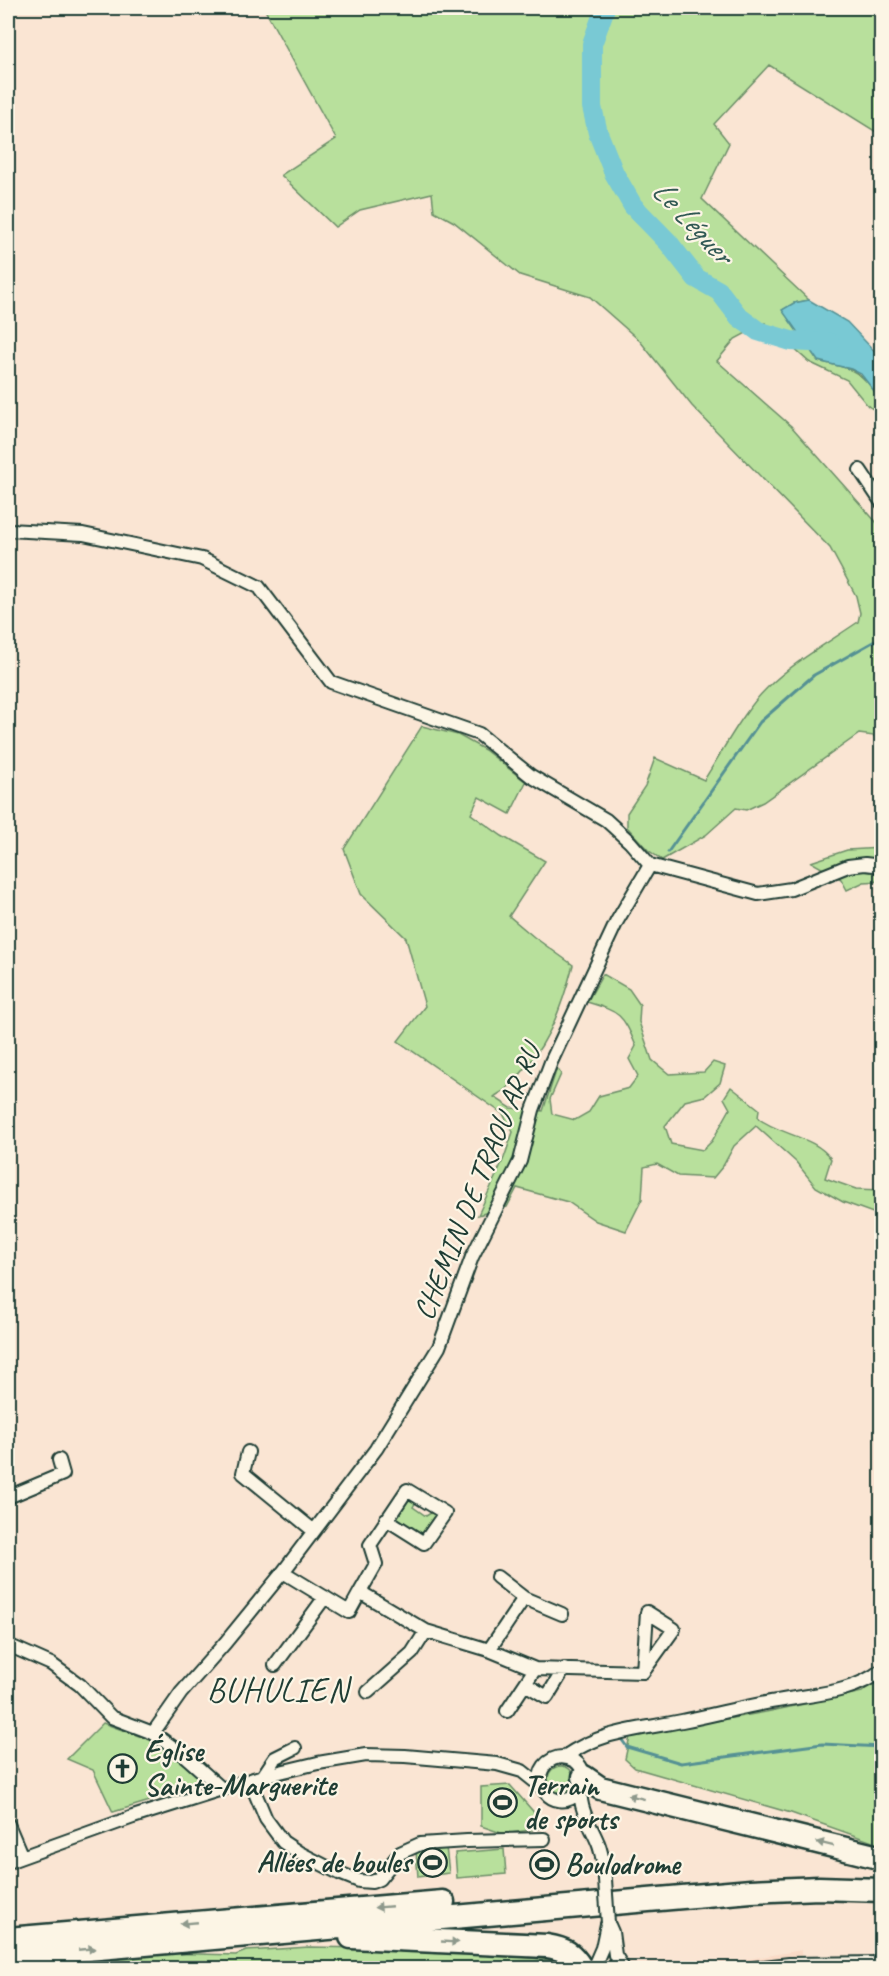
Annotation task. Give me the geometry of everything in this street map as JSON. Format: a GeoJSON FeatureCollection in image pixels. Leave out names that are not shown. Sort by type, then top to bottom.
{"type":"FeatureCollection","features":[{"type":"Feature","properties":{"kind":"highway"},"geometry":{"type":"LineString","coordinates":[[582,1779],[600,1788],[882,1858]]}},
{"type":"Feature","properties":{"kind":"highway"},"geometry":{"type":"LineString","coordinates":[[8,1939],[739,1876],[882,1875]]}},
{"type":"Feature","properties":{"kind":"highway"},"geometry":{"type":"LineString","coordinates":[[8,1956],[751,1891],[819,1888],[882,1890]]}},
{"type":"Feature","properties":{"kind":"highway"},"geometry":{"type":"LineString","coordinates":[[266,1933],[548,1946],[571,1953],[588,1967]]}},
{"type":"Feature","properties":{"kind":"street"},"geometry":{"type":"LineString","coordinates":[[860,470],[882,503]]}},
{"type":"Feature","properties":{"kind":"street"},"geometry":{"type":"LineString","coordinates":[[8,530],[83,534],[202,560],[259,587],[331,682],[479,734],[539,781],[606,820],[630,842],[650,866],[758,894],[791,889],[848,866],[865,864],[882,866]]}},
{"type":"Feature","properties":{"kind":"street","name":"CHEMIN DE TRAOU AR RU"},"geometry":{"type":"LineString","coordinates":[[153,1733],[181,1693],[284,1572],[376,1449],[439,1347],[472,1257],[520,1161],[533,1110],[551,1062],[602,951],[650,866]]}},
{"type":"Feature","properties":{"kind":"street"},"geometry":{"type":"LineString","coordinates":[[248,1452],[243,1473],[314,1531]]}},
{"type":"Feature","properties":{"kind":"street"},"geometry":{"type":"LineString","coordinates":[[8,1497],[63,1474],[59,1460]]}},
{"type":"Feature","properties":{"kind":"street"},"geometry":{"type":"LineString","coordinates":[[284,1572],[349,1612],[376,1564],[370,1545],[386,1519],[407,1490],[444,1513],[424,1543],[386,1519]]}},
{"type":"Feature","properties":{"kind":"street"},"geometry":{"type":"LineString","coordinates":[[497,1577],[524,1598],[562,1614]]}},
{"type":"Feature","properties":{"kind":"street"},"geometry":{"type":"LineString","coordinates":[[360,1592],[426,1631],[489,1650],[535,1669],[643,1672]]}},
{"type":"Feature","properties":{"kind":"street"},"geometry":{"type":"LineString","coordinates":[[275,1665],[325,1597]]}},
{"type":"Feature","properties":{"kind":"street"},"geometry":{"type":"LineString","coordinates":[[489,1650],[524,1598]]}},
{"type":"Feature","properties":{"kind":"street"},"geometry":{"type":"LineString","coordinates":[[368,1692],[412,1653],[426,1631]]}},
{"type":"Feature","properties":{"kind":"street"},"geometry":{"type":"LineString","coordinates":[[8,1645],[51,1664],[80,1685],[111,1717],[153,1733],[185,1756],[222,1789]]}},
{"type":"Feature","properties":{"kind":"street"},"geometry":{"type":"LineString","coordinates":[[507,1712],[535,1669]]}},
{"type":"Feature","properties":{"kind":"street"},"geometry":{"type":"LineString","coordinates":[[525,1684],[547,1697],[564,1669]]}},
{"type":"Feature","properties":{"kind":"street"},"geometry":{"type":"LineString","coordinates":[[514,1768],[564,1757],[618,1731],[682,1721],[848,1688],[867,1680],[882,1670]]}},
{"type":"Feature","properties":{"kind":"street"},"geometry":{"type":"LineString","coordinates":[[588,1967],[602,1948],[608,1923],[604,1865],[598,1843],[586,1820],[582,1779],[583,1755],[594,1741]]}},
{"type":"Feature","properties":{"kind":"street"},"geometry":{"type":"LineString","coordinates":[[263,1776],[275,1758],[296,1749]]}},
{"type":"Feature","properties":{"kind":"street"},"geometry":{"type":"LineString","coordinates":[[8,1863],[133,1818],[263,1776],[318,1762],[366,1755],[470,1761],[514,1768],[530,1776],[542,1787]]}},
{"type":"Feature","properties":{"kind":"street"},"geometry":{"type":"LineString","coordinates":[[557,1800],[570,1799],[582,1779],[577,1763],[564,1757]]}},
{"type":"Feature","properties":{"kind":"street"},"geometry":{"type":"LineString","coordinates":[[551,1760],[542,1769],[540,1781],[545,1793],[586,1820]]}},
{"type":"Feature","properties":{"kind":"street"},"geometry":{"type":"LineString","coordinates":[[250,1781],[266,1819],[283,1842],[298,1852],[359,1881],[372,1882],[379,1879],[400,1853],[420,1844],[467,1840],[544,1839]]}},
{"type":"Feature","properties":{"kind":"street"},"geometry":{"type":"LineString","coordinates":[[8,1824],[22,1857]]}},
{"type":"Feature","properties":{"kind":"street"},"geometry":{"type":"LineString","coordinates":[[608,1923],[612,1932],[615,1956],[622,1968]]}},
{"type":"Feature","properties":{"kind":"street"},"geometry":{"type":"LineString","coordinates":[[588,1967],[611,1962],[622,1968]]}},
{"type":"Feature","properties":{"kind":"street"},"geometry":{"type":"LineString","coordinates":[[755,1968],[789,1964],[882,1963]]}},
{"type":"Feature","properties":{"kind":"shaded area"},"geometry":{"type":"Polygon","coordinates":[[[802,1950],[803,1968],[681,1968],[699,1963],[726,1963],[802,1950]]]}},
{"type":"Feature","properties":{"kind":"green space"},"geometry":{"type":"Polygon","coordinates":[[[264,8],[881,8],[881,135],[769,65],[714,124],[729,143],[702,199],[809,300],[794,303],[783,310],[818,361],[854,372],[866,381],[880,400],[881,414],[868,406],[847,380],[809,362],[765,323],[735,339],[717,361],[791,426],[877,523],[882,536],[881,737],[859,734],[763,802],[746,810],[736,808],[706,835],[662,860],[648,850],[627,827],[627,813],[645,786],[655,758],[704,780],[758,697],[799,661],[858,622],[860,613],[856,596],[830,548],[692,406],[640,341],[590,297],[520,275],[454,222],[434,211],[432,193],[360,210],[335,227],[281,175],[336,139],[264,8]]]}},
{"type":"Feature","properties":{"kind":"green space"},"geometry":{"type":"Polygon","coordinates":[[[422,726],[458,735],[485,750],[526,782],[510,814],[479,797],[471,814],[502,836],[545,861],[509,916],[573,965],[563,1000],[542,1045],[522,1072],[507,1088],[494,1097],[511,1108],[543,1111],[557,1068],[561,1074],[550,1099],[552,1114],[575,1120],[589,1112],[599,1096],[629,1088],[638,1076],[629,1059],[636,1046],[628,1027],[614,1012],[587,1002],[603,974],[629,989],[640,1005],[639,1022],[652,1060],[669,1074],[704,1072],[713,1062],[725,1066],[720,1083],[705,1096],[685,1101],[665,1126],[671,1144],[703,1150],[712,1141],[730,1109],[724,1098],[731,1087],[759,1109],[758,1118],[824,1151],[831,1159],[825,1178],[856,1189],[881,1190],[881,1216],[843,1202],[816,1187],[796,1162],[756,1126],[734,1146],[713,1178],[678,1176],[657,1164],[644,1167],[642,1199],[626,1231],[596,1221],[568,1202],[517,1188],[507,1207],[478,1215],[504,1158],[513,1132],[503,1114],[398,1041],[425,1006],[406,938],[361,894],[344,849],[422,726]]]}},
{"type":"Feature","properties":{"kind":"green space"},"geometry":{"type":"Polygon","coordinates":[[[881,848],[881,881],[864,882],[847,890],[841,879],[811,862],[847,850],[881,848]]]}},
{"type":"Feature","properties":{"kind":"green space"},"geometry":{"type":"Polygon","coordinates":[[[406,1498],[417,1500],[413,1507],[426,1516],[434,1511],[435,1519],[425,1534],[422,1535],[397,1519],[395,1515],[406,1498]]]}},
{"type":"Feature","properties":{"kind":"green space"},"geometry":{"type":"Polygon","coordinates":[[[881,1676],[881,1845],[791,1813],[635,1768],[625,1759],[630,1736],[862,1692],[881,1676]]]}},
{"type":"Feature","properties":{"kind":"green space"},"geometry":{"type":"Polygon","coordinates":[[[103,1723],[153,1741],[198,1775],[197,1787],[113,1812],[93,1770],[67,1759],[103,1723]]]}},
{"type":"Feature","properties":{"kind":"green space"},"geometry":{"type":"Polygon","coordinates":[[[561,1766],[570,1770],[574,1779],[570,1788],[561,1792],[552,1788],[548,1779],[552,1770],[561,1766]]]}},
{"type":"Feature","properties":{"kind":"green space","name":"Terrain de sports"},"geometry":{"type":"Polygon","coordinates":[[[510,1785],[538,1817],[543,1828],[504,1834],[481,1826],[481,1787],[510,1785]]]}},
{"type":"Feature","properties":{"kind":"green space","name":"Allées de boules"},"geometry":{"type":"Polygon","coordinates":[[[446,1847],[449,1873],[418,1877],[416,1851],[446,1847]]]}},
{"type":"Feature","properties":{"kind":"green space"},"geometry":{"type":"Polygon","coordinates":[[[504,1849],[506,1874],[457,1878],[455,1853],[504,1849]]]}},
{"type":"Feature","properties":{"kind":"green space"},"geometry":{"type":"Polygon","coordinates":[[[309,1947],[405,1949],[500,1955],[564,1962],[569,1968],[8,1968],[161,1953],[236,1955],[246,1951],[309,1947]]]}},
{"type":"Feature","properties":{"kind":"water"},"geometry":{"type":"Polygon","coordinates":[[[809,300],[847,322],[881,358],[881,400],[861,374],[851,369],[818,361],[782,310],[794,303],[809,300]]]}},
{"type":"Feature","properties":{"kind":"waterway","name":"Le Léguer"},"geometry":{"type":"LineString","coordinates":[[605,8],[592,44],[592,107],[598,133],[614,173],[633,206],[668,242],[696,278],[719,291],[739,317],[758,331],[791,341],[830,343]]}},
{"type":"Feature","properties":{"kind":"waterway"},"geometry":{"type":"LineString","coordinates":[[668,852],[760,722],[814,675],[882,637]]}},
{"type":"Feature","properties":{"kind":"waterway"},"geometry":{"type":"LineString","coordinates":[[622,1740],[627,1747],[681,1763],[822,1744],[882,1747]]}},
{"type":"Feature","properties":{"kind":"place","name":"Église Sainte-Marguerite"},"geometry":{"type":"Point","coordinates":[123,1768]}},
{"type":"Feature","properties":{"kind":"place","name":"Terrain de sports"},"geometry":{"type":"Point","coordinates":[503,1802]}},
{"type":"Feature","properties":{"kind":"place","name":"Allées de boules"},"geometry":{"type":"Point","coordinates":[432,1862]}},
{"type":"Feature","properties":{"kind":"place","name":"Boulodrome"},"geometry":{"type":"Point","coordinates":[544,1864]}},
{"type":"Feature","properties":{"kind":"district","name":"BUHULIEN"},"geometry":{"type":"Point","coordinates":[278,1689]}}]}
